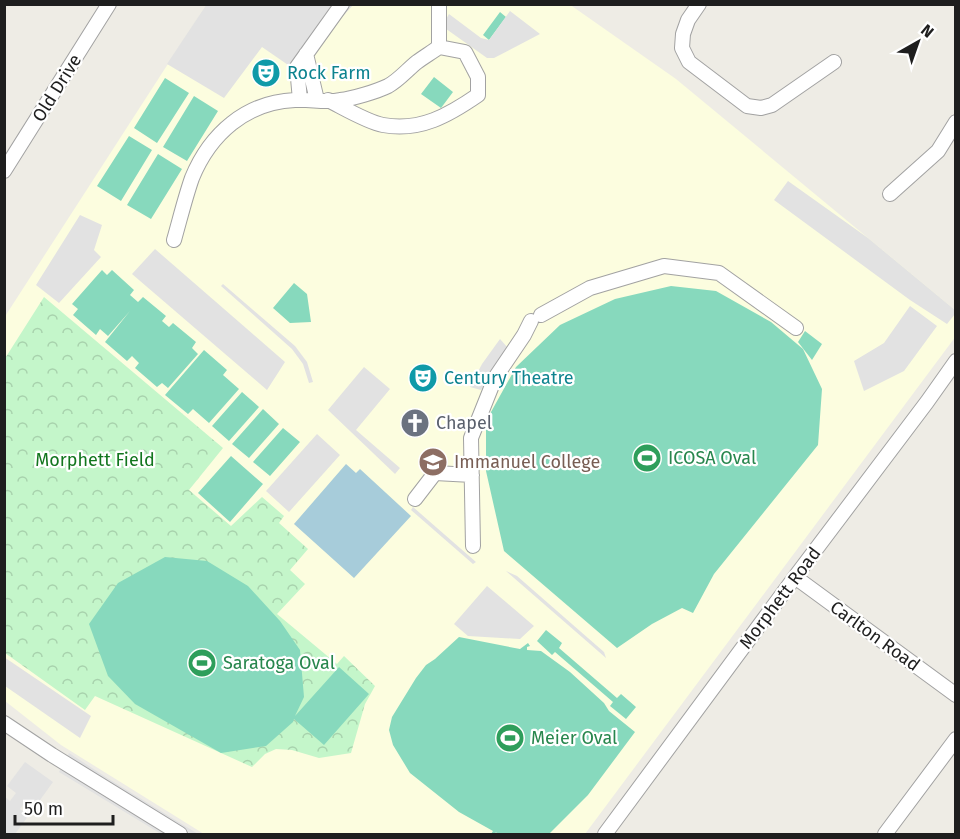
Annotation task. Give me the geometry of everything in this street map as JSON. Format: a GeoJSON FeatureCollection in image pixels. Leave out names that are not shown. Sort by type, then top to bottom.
{"type":"FeatureCollection","features":[{"type":"Feature","properties":{"kind":"street","name":"Old Drive"},"geometry":{"type":"LineString","coordinates":[[4,171],[110,4]]}},
{"type":"Feature","properties":{"kind":"street"},"geometry":{"type":"LineString","coordinates":[[300,100],[297,67],[342,4]]}},
{"type":"Feature","properties":{"kind":"street"},"geometry":{"type":"LineString","coordinates":[[439,4],[440,47]]}},
{"type":"Feature","properties":{"kind":"street"},"geometry":{"type":"LineString","coordinates":[[699,4],[688,20],[683,34],[682,48],[689,62],[747,106],[761,108],[772,105],[834,62]]}},
{"type":"Feature","properties":{"kind":"street"},"geometry":{"type":"LineString","coordinates":[[174,240],[192,179],[207,150],[226,127],[252,110],[275,103],[300,100],[323,100],[340,101],[389,86],[418,61],[440,47],[465,52],[478,77],[478,94],[459,108],[427,123],[406,127],[382,125],[323,100],[306,54]]}},
{"type":"Feature","properties":{"kind":"street"},"geometry":{"type":"LineString","coordinates":[[890,194],[938,152],[956,122]]}},
{"type":"Feature","properties":{"kind":"street"},"geometry":{"type":"LineString","coordinates":[[473,546],[471,438],[495,378],[536,318],[590,288],[664,266],[719,273],[795,328]]}},
{"type":"Feature","properties":{"kind":"street","name":"Morphett Road"},"geometry":{"type":"LineString","coordinates":[[605,834],[956,362]]}},
{"type":"Feature","properties":{"kind":"street"},"geometry":{"type":"LineString","coordinates":[[415,499],[435,473],[472,475]]}},
{"type":"Feature","properties":{"kind":"street","name":"Carlton Road"},"geometry":{"type":"LineString","coordinates":[[795,577],[956,695]]}},
{"type":"Feature","properties":{"kind":"street"},"geometry":{"type":"LineString","coordinates":[[4,723],[180,834]]}},
{"type":"Feature","properties":{"kind":"street"},"geometry":{"type":"LineString","coordinates":[[885,834],[956,739]]}},
{"type":"Feature","properties":{"kind":"shaded area","name":"Immanuel College"},"geometry":{"type":"Polygon","coordinates":[[[569,4],[676,79],[955,310],[956,336],[585,834],[204,834],[61,745],[5,701],[4,318],[206,5],[569,4]]]}},
{"type":"Feature","properties":{"kind":"shaded area"},"geometry":{"type":"Polygon","coordinates":[[[206,5],[353,5],[326,35],[291,67],[262,47],[224,98],[167,64],[206,5]]]}},
{"type":"Feature","properties":{"kind":"shaded area"},"geometry":{"type":"Polygon","coordinates":[[[510,11],[540,34],[494,58],[487,58],[442,26],[449,14],[481,38],[489,40],[510,11]]]}},
{"type":"Feature","properties":{"kind":"shaded area"},"geometry":{"type":"Polygon","coordinates":[[[788,181],[868,238],[955,310],[955,314],[947,324],[910,300],[774,200],[788,181]]]}},
{"type":"Feature","properties":{"kind":"shaded area"},"geometry":{"type":"Polygon","coordinates":[[[80,215],[102,225],[94,250],[101,257],[59,303],[36,285],[80,215]]]}},
{"type":"Feature","properties":{"kind":"shaded area"},"geometry":{"type":"Polygon","coordinates":[[[155,249],[285,362],[267,390],[132,274],[155,249]]]}},
{"type":"Feature","properties":{"kind":"shaded area"},"geometry":{"type":"Polygon","coordinates":[[[223,284],[295,346],[307,362],[313,382],[309,383],[303,364],[292,349],[221,286],[223,284]]]}},
{"type":"Feature","properties":{"kind":"shaded area"},"geometry":{"type":"Polygon","coordinates":[[[910,306],[937,326],[904,371],[864,391],[854,361],[884,343],[910,306]]]}},
{"type":"Feature","properties":{"kind":"shaded area"},"geometry":{"type":"Polygon","coordinates":[[[500,339],[508,348],[481,390],[470,387],[482,364],[500,339]]]}},
{"type":"Feature","properties":{"kind":"shaded area"},"geometry":{"type":"Polygon","coordinates":[[[364,367],[390,389],[356,430],[400,468],[395,474],[328,410],[364,367]]]}},
{"type":"Feature","properties":{"kind":"shaded area"},"geometry":{"type":"Polygon","coordinates":[[[317,434],[340,455],[289,512],[266,491],[317,434]]]}},
{"type":"Feature","properties":{"kind":"shaded area"},"geometry":{"type":"Polygon","coordinates":[[[413,507],[476,562],[473,564],[411,510],[413,507]]]}},
{"type":"Feature","properties":{"kind":"shaded area"},"geometry":{"type":"Polygon","coordinates":[[[506,571],[517,576],[604,652],[606,658],[506,571]]]}},
{"type":"Feature","properties":{"kind":"shaded area"},"geometry":{"type":"Polygon","coordinates":[[[487,586],[534,626],[520,639],[468,636],[454,624],[487,586]]]}},
{"type":"Feature","properties":{"kind":"shaded area"},"geometry":{"type":"Polygon","coordinates":[[[4,657],[91,716],[80,738],[5,686],[4,657]]]}},
{"type":"Feature","properties":{"kind":"shaded area"},"geometry":{"type":"Polygon","coordinates":[[[69,753],[198,834],[191,834],[146,807],[67,757],[69,753]]]}},
{"type":"Feature","properties":{"kind":"shaded area"},"geometry":{"type":"Polygon","coordinates":[[[25,762],[53,782],[35,807],[26,801],[20,809],[29,815],[15,834],[5,834],[5,797],[10,801],[16,793],[7,786],[25,762]]]}},
{"type":"Feature","properties":{"kind":"shaded area"},"geometry":{"type":"Polygon","coordinates":[[[61,768],[170,834],[161,834],[59,772],[61,768]]]}},
{"type":"Feature","properties":{"kind":"green space"},"geometry":{"type":"Polygon","coordinates":[[[500,12],[506,17],[489,40],[483,35],[500,12]]]}},
{"type":"Feature","properties":{"kind":"green space"},"geometry":{"type":"Polygon","coordinates":[[[434,77],[453,92],[441,108],[421,94],[434,77]]]}},
{"type":"Feature","properties":{"kind":"green space"},"geometry":{"type":"Polygon","coordinates":[[[165,78],[189,93],[157,143],[134,128],[165,78]]]}},
{"type":"Feature","properties":{"kind":"green space"},"geometry":{"type":"Polygon","coordinates":[[[194,96],[218,111],[187,161],[163,147],[194,96]]]}},
{"type":"Feature","properties":{"kind":"green space"},"geometry":{"type":"Polygon","coordinates":[[[129,136],[152,150],[121,201],[97,186],[129,136]]]}},
{"type":"Feature","properties":{"kind":"green space"},"geometry":{"type":"Polygon","coordinates":[[[158,154],[182,169],[151,219],[127,205],[158,154]]]}},
{"type":"Feature","properties":{"kind":"green space"},"geometry":{"type":"Polygon","coordinates":[[[102,270],[107,275],[112,270],[134,290],[130,295],[138,302],[143,297],[166,316],[162,321],[169,327],[173,323],[196,342],[192,348],[198,354],[168,388],[162,383],[157,387],[135,368],[139,363],[132,356],[127,361],[105,342],[130,311],[108,336],[100,329],[96,335],[73,315],[78,309],[72,304],[102,270]]]}},
{"type":"Feature","properties":{"kind":"green space"},"geometry":{"type":"Polygon","coordinates":[[[294,283],[307,294],[311,322],[290,323],[273,308],[294,283]]]}},
{"type":"Feature","properties":{"kind":"green space","name":"ICOSA Oval"},"geometry":{"type":"Polygon","coordinates":[[[671,286],[716,291],[771,322],[803,349],[822,389],[818,445],[714,574],[693,613],[682,608],[652,624],[617,648],[504,551],[486,471],[486,421],[516,367],[560,325],[615,299],[671,286]]]}},
{"type":"Feature","properties":{"kind":"green space","name":"Morphett Field"},"geometry":{"type":"Polygon","coordinates":[[[44,297],[223,448],[189,490],[231,526],[262,497],[284,516],[279,523],[308,549],[290,570],[305,584],[277,614],[337,664],[344,656],[375,686],[365,704],[351,753],[319,758],[292,750],[276,749],[265,754],[252,767],[95,696],[85,710],[5,653],[4,360],[44,297]]]}},
{"type":"Feature","properties":{"kind":"green space"},"geometry":{"type":"Polygon","coordinates":[[[805,331],[822,344],[812,360],[798,342],[805,331]]]}},
{"type":"Feature","properties":{"kind":"green space"},"geometry":{"type":"Polygon","coordinates":[[[204,350],[227,370],[223,375],[239,389],[209,423],[193,409],[188,414],[165,395],[204,350]]]}},
{"type":"Feature","properties":{"kind":"green space"},"geometry":{"type":"Polygon","coordinates":[[[242,392],[259,407],[229,441],[212,426],[242,392]]]}},
{"type":"Feature","properties":{"kind":"green space"},"geometry":{"type":"Polygon","coordinates":[[[263,409],[279,424],[249,458],[232,444],[263,409]]]}},
{"type":"Feature","properties":{"kind":"green space"},"geometry":{"type":"Polygon","coordinates":[[[283,428],[300,442],[270,476],[253,462],[283,428]]]}},
{"type":"Feature","properties":{"kind":"green space"},"geometry":{"type":"Polygon","coordinates":[[[231,456],[263,484],[230,522],[198,493],[231,456]]]}},
{"type":"Feature","properties":{"kind":"green space","name":"Saratoga Oval"},"geometry":{"type":"Polygon","coordinates":[[[165,557],[207,561],[248,586],[280,621],[300,650],[304,697],[295,716],[339,667],[369,694],[324,745],[294,719],[266,746],[221,753],[135,704],[108,676],[89,624],[118,583],[165,557]]]}},
{"type":"Feature","properties":{"kind":"green space"},"geometry":{"type":"Polygon","coordinates":[[[546,630],[562,643],[559,648],[617,698],[621,694],[636,707],[626,719],[610,706],[613,702],[555,652],[552,655],[537,641],[546,630]]]}},
{"type":"Feature","properties":{"kind":"green space","name":"Meier Oval"},"geometry":{"type":"Polygon","coordinates":[[[459,637],[520,649],[528,643],[530,646],[527,650],[541,651],[570,672],[604,703],[609,711],[635,732],[588,795],[549,834],[499,834],[495,832],[497,834],[491,834],[493,831],[459,812],[410,773],[393,745],[389,730],[392,717],[426,665],[459,637]]]}},
{"type":"Feature","properties":{"kind":"water"},"geometry":{"type":"Polygon","coordinates":[[[346,464],[356,473],[360,469],[411,516],[354,578],[294,524],[346,464]]]}},
{"type":"Feature","properties":{"kind":"place","name":"Rock Farm"},"geometry":{"type":"Point","coordinates":[266,73]}},
{"type":"Feature","properties":{"kind":"place","name":"Century Theatre"},"geometry":{"type":"Point","coordinates":[423,378]}},
{"type":"Feature","properties":{"kind":"place","name":"Chapel"},"geometry":{"type":"Point","coordinates":[415,423]}},
{"type":"Feature","properties":{"kind":"place","name":"ICOSA Oval"},"geometry":{"type":"Point","coordinates":[647,458]}},
{"type":"Feature","properties":{"kind":"place","name":"Immanuel College"},"geometry":{"type":"Point","coordinates":[433,462]}},
{"type":"Feature","properties":{"kind":"place","name":"Saratoga Oval"},"geometry":{"type":"Point","coordinates":[202,663]}},
{"type":"Feature","properties":{"kind":"place","name":"Meier Oval"},"geometry":{"type":"Point","coordinates":[510,738]}}]}
